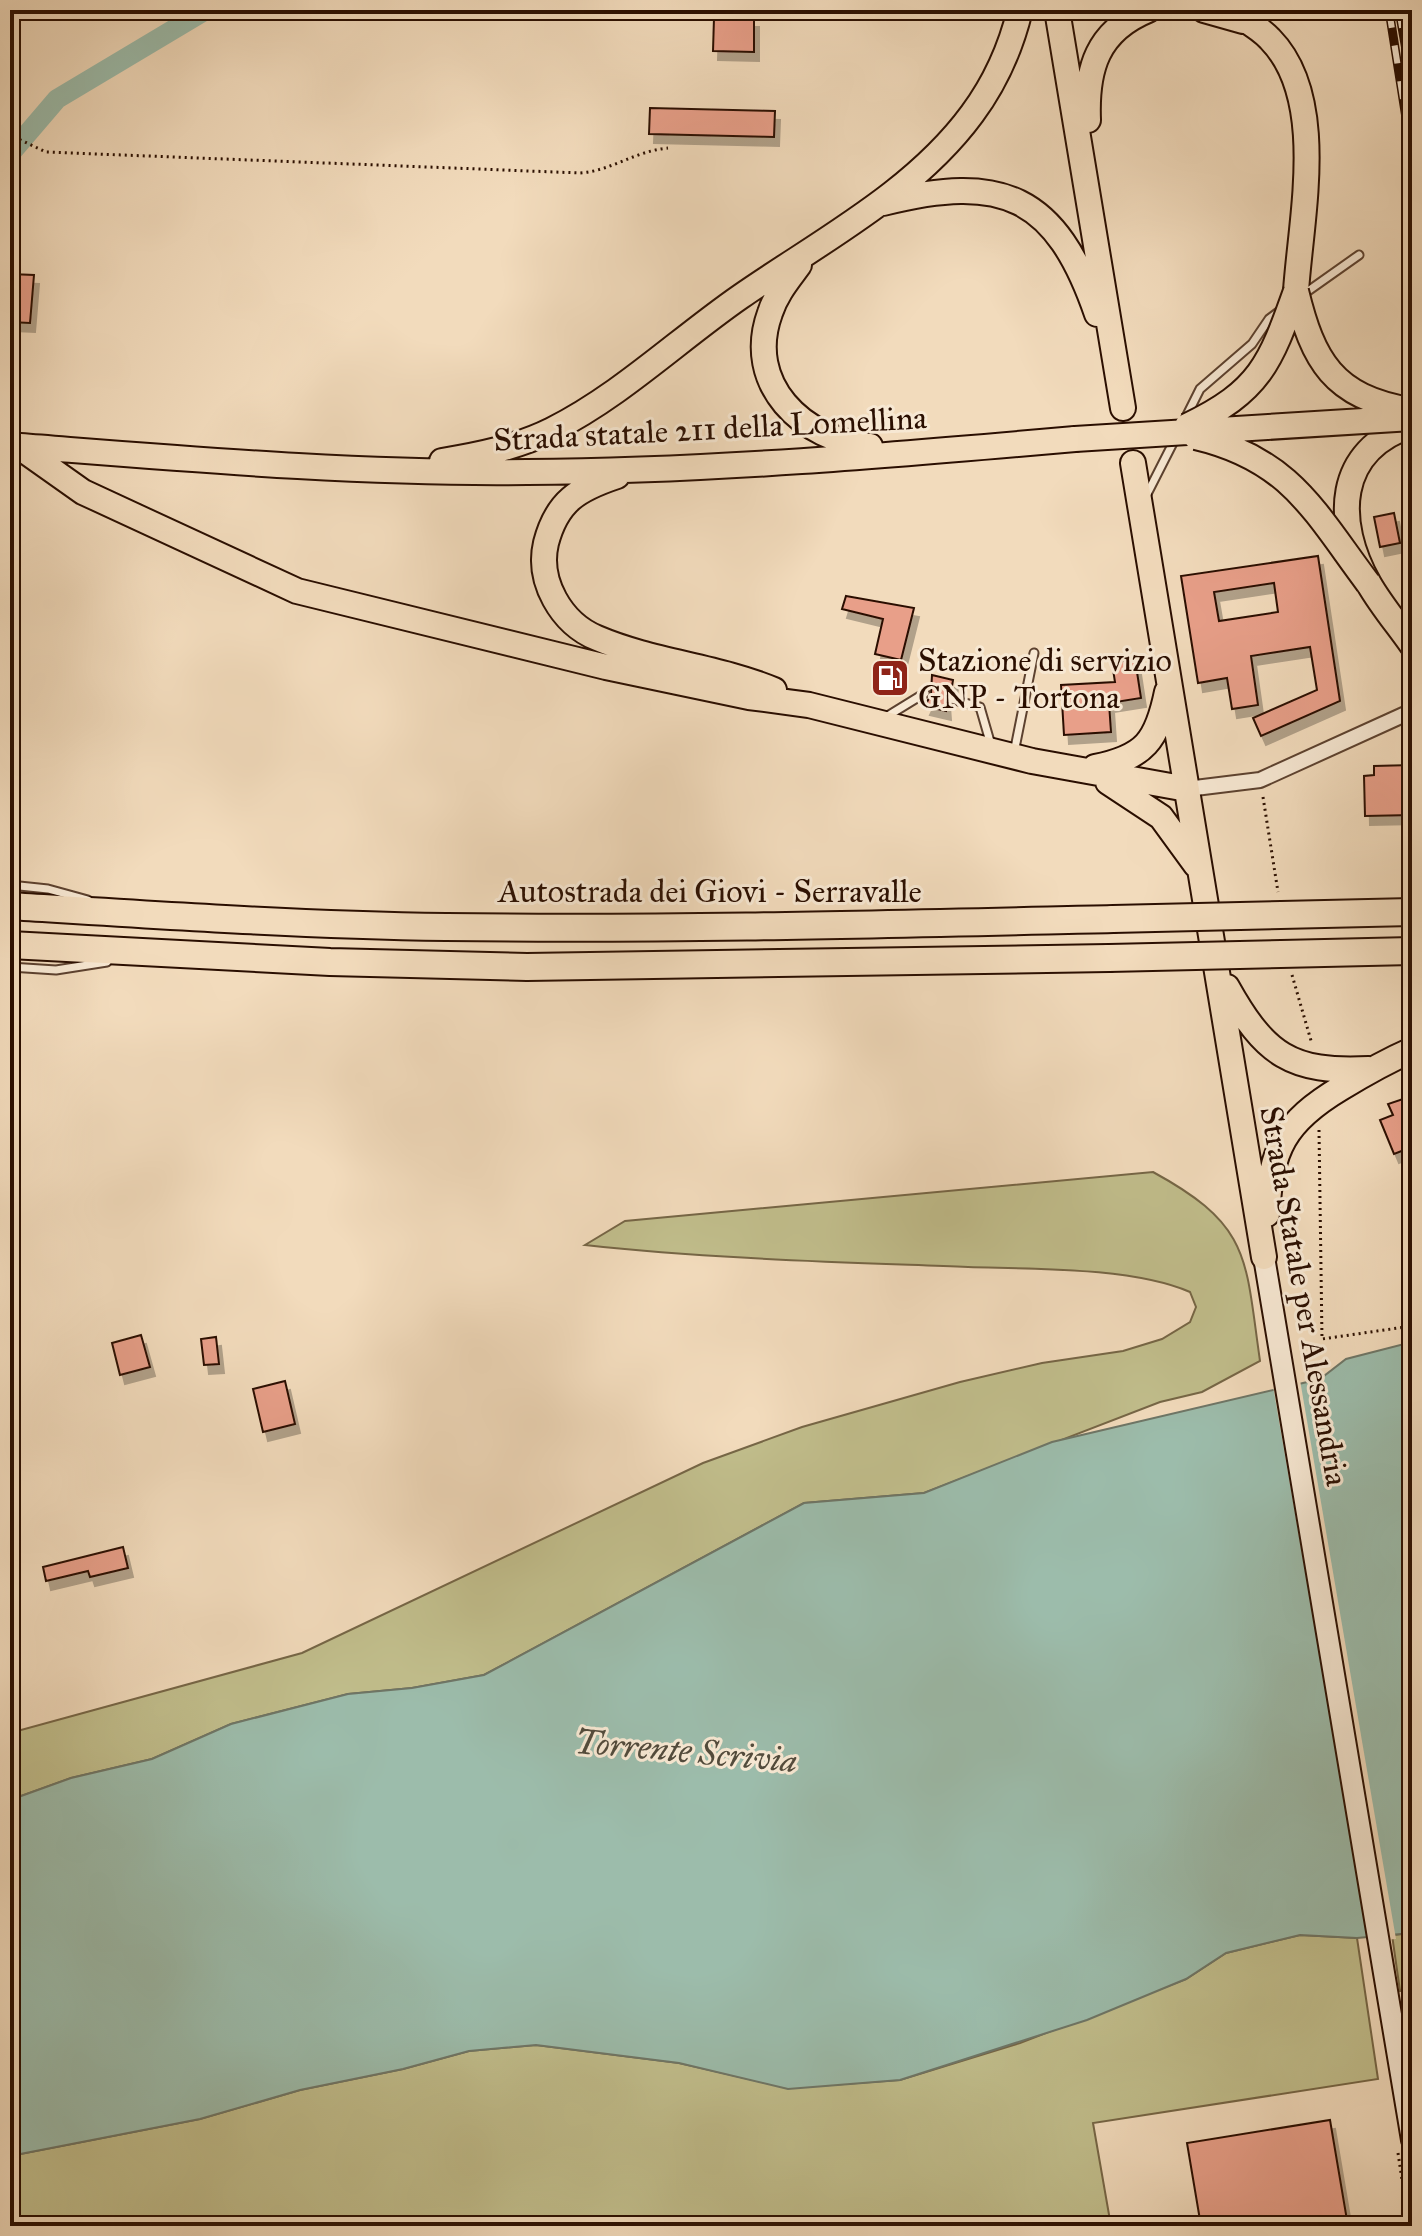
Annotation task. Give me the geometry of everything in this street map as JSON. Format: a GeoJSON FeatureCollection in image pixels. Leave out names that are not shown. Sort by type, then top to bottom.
{"type":"FeatureCollection","features":[{"type":"Feature","properties":{"kind":"highway","name":"Autostrada dei Giovi - Serravalle"},"geometry":{"type":"LineString","coordinates":[[10,906],[148,916],[532,927],[1412,912]]}},
{"type":"Feature","properties":{"kind":"highway"},"geometry":{"type":"LineString","coordinates":[[10,945],[148,955],[527,967],[1412,951]]}},
{"type":"Feature","properties":{"kind":"main road"},"geometry":{"type":"LineString","coordinates":[[377,469],[465,457],[551,430],[586,410],[873,206],[943,147],[972,114],[995,77],[1020,10]]}},
{"type":"Feature","properties":{"kind":"main road"},"geometry":{"type":"LineString","coordinates":[[1057,10],[1123,408]]}},
{"type":"Feature","properties":{"kind":"main road"},"geometry":{"type":"LineString","coordinates":[[1092,214],[1087,80],[1107,39],[1120,25],[1148,10]]}},
{"type":"Feature","properties":{"kind":"main road"},"geometry":{"type":"LineString","coordinates":[[1174,432],[1215,412],[1251,385],[1274,352],[1296,291],[1305,112],[1287,60],[1269,38],[1240,17],[1204,10]]}},
{"type":"Feature","properties":{"kind":"main road"},"geometry":{"type":"LineString","coordinates":[[873,206],[950,189],[1007,197],[1030,209],[1068,247],[1087,284],[1117,370]]}},
{"type":"Feature","properties":{"kind":"main road"},"geometry":{"type":"LineString","coordinates":[[811,249],[780,290],[769,315],[765,341],[768,368],[777,394],[791,414],[812,430],[835,440],[936,451]]}},
{"type":"Feature","properties":{"kind":"main road"},"geometry":{"type":"LineString","coordinates":[[1296,291],[1315,353],[1329,371],[1367,398],[1412,411]]}},
{"type":"Feature","properties":{"kind":"main road","name":"Strada statale 211 della Lomellina"},"geometry":{"type":"LineString","coordinates":[[14,446],[377,469],[636,470],[1412,418]]}},
{"type":"Feature","properties":{"kind":"main road"},"geometry":{"type":"LineString","coordinates":[[1368,583],[1350,536],[1347,490],[1364,456],[1380,440],[1412,425]]}},
{"type":"Feature","properties":{"kind":"main road"},"geometry":{"type":"LineString","coordinates":[[1174,432],[1221,443],[1270,466],[1293,484],[1317,512],[1412,645]]}},
{"type":"Feature","properties":{"kind":"main road"},"geometry":{"type":"LineString","coordinates":[[14,446],[83,492],[297,591],[606,667],[749,697],[809,705],[1003,753],[1187,789]]}},
{"type":"Feature","properties":{"kind":"main road","name":"Strada Statale per Alessandria"},"geometry":{"type":"LineString","coordinates":[[1133,463],[1412,2140]]}},
{"type":"Feature","properties":{"kind":"main road"},"geometry":{"type":"LineString","coordinates":[[636,470],[580,491],[564,503],[552,520],[544,554],[546,581],[556,605],[595,638],[725,671],[809,705]]}},
{"type":"Feature","properties":{"kind":"main road"},"geometry":{"type":"LineString","coordinates":[[1085,770],[1129,759],[1150,741],[1158,728],[1170,676]]}},
{"type":"Feature","properties":{"kind":"main road"},"geometry":{"type":"LineString","coordinates":[[1085,770],[1127,791],[1161,817],[1201,874]]}},
{"type":"Feature","properties":{"kind":"main road"},"geometry":{"type":"LineString","coordinates":[[1219,973],[1256,1034],[1289,1061],[1321,1069],[1372,1068]]}},
{"type":"Feature","properties":{"kind":"main road"},"geometry":{"type":"LineString","coordinates":[[1264,1257],[1268,1185],[1281,1142],[1292,1124],[1311,1106],[1372,1068],[1412,1050]]}},
{"type":"Feature","properties":{"kind":"street"},"geometry":{"type":"LineString","coordinates":[[1187,789],[1260,780],[1412,711]]}},
{"type":"Feature","properties":{"kind":"lane"},"geometry":{"type":"LineString","coordinates":[[1141,507],[1200,389],[1252,344],[1269,319],[1359,255]]}},
{"type":"Feature","properties":{"kind":"lane"},"geometry":{"type":"LineString","coordinates":[[1003,753],[1034,653]]}},
{"type":"Feature","properties":{"kind":"lane"},"geometry":{"type":"LineString","coordinates":[[878,722],[925,693]]}},
{"type":"Feature","properties":{"kind":"lane"},"geometry":{"type":"LineString","coordinates":[[951,699],[980,707],[1003,753]]}},
{"type":"Feature","properties":{"kind":"lane"},"geometry":{"type":"LineString","coordinates":[[10,885],[48,889],[148,916]]}},
{"type":"Feature","properties":{"kind":"lane"},"geometry":{"type":"LineString","coordinates":[[10,967],[56,970],[148,955]]}},
{"type":"Feature","properties":{"kind":"path"},"geometry":{"type":"LineString","coordinates":[[10,139],[46,152],[580,173],[601,170],[645,150],[668,148]]}},
{"type":"Feature","properties":{"kind":"path"},"geometry":{"type":"LineString","coordinates":[[1319,1130],[1322,1339],[1412,1326]]}},
{"type":"Feature","properties":{"kind":"shaded area"},"geometry":{"type":"Polygon","coordinates":[[[1153,1172],[1209,1210],[1226,1228],[1238,1248],[1246,1270],[1260,1361],[1202,1392],[1160,1402],[924,1493],[804,1503],[484,1675],[412,1688],[348,1694],[231,1724],[152,1759],[71,1778],[10,1800],[10,1733],[302,1653],[703,1463],[802,1427],[960,1382],[1042,1363],[1123,1351],[1162,1339],[1190,1322],[1196,1307],[1190,1292],[1140,1278],[1111,1274],[728,1257],[585,1245],[625,1221],[1153,1172]]]}},
{"type":"Feature","properties":{"kind":"shaded area"},"geometry":{"type":"Polygon","coordinates":[[[1412,1933],[1412,1989],[1400,1991],[1392,1935],[1412,1933]]]}},
{"type":"Feature","properties":{"kind":"shaded area"},"geometry":{"type":"Polygon","coordinates":[[[1300,1935],[1357,1938],[1378,2079],[1093,2123],[1111,2226],[10,2226],[10,2156],[200,2119],[300,2090],[403,2069],[469,2051],[536,2045],[679,2063],[788,2088],[900,2080],[1020,2043],[1186,1979],[1226,1953],[1300,1935]]]}},
{"type":"Feature","properties":{"kind":"water","name":"Torrente Scrivia"},"geometry":{"type":"Polygon","coordinates":[[[1412,1342],[1412,1933],[1357,1938],[1300,1935],[1226,1953],[1186,1979],[1087,2020],[900,2080],[788,2089],[679,2063],[536,2045],[469,2051],[403,2069],[300,2090],[200,2119],[10,2156],[10,1800],[71,1778],[152,1759],[231,1724],[348,1694],[412,1688],[484,1675],[804,1503],[924,1493],[1052,1442],[1320,1379],[1346,1359],[1412,1342]]]}},
{"type":"Feature","properties":{"kind":"pier"},"geometry":{"type":"Polygon","coordinates":[[[1300,1380],[1396,1939],[1369,1941],[1273,1386],[1300,1380]]]}},
{"type":"Feature","properties":{"kind":"building"},"geometry":{"type":"Polygon","coordinates":[[[714,18],[754,18],[754,52],[713,51],[714,18]]]}},
{"type":"Feature","properties":{"kind":"building"},"geometry":{"type":"Polygon","coordinates":[[[650,108],[775,111],[774,137],[649,134],[650,108]]]}},
{"type":"Feature","properties":{"kind":"building"},"geometry":{"type":"Polygon","coordinates":[[[10,274],[34,275],[30,323],[10,322],[10,274]]]}},
{"type":"Feature","properties":{"kind":"building"},"geometry":{"type":"Polygon","coordinates":[[[1394,513],[1400,543],[1380,547],[1374,517],[1394,513]]]}},
{"type":"Feature","properties":{"kind":"building"},"geometry":{"type":"Polygon","coordinates":[[[1318,556],[1340,701],[1261,736],[1253,718],[1317,690],[1310,647],[1251,656],[1258,705],[1232,709],[1227,678],[1198,683],[1181,576],[1318,556]],[[1274,583],[1214,592],[1219,621],[1278,612],[1274,583]]]}},
{"type":"Feature","properties":{"kind":"building"},"geometry":{"type":"Polygon","coordinates":[[[846,596],[914,608],[901,660],[875,654],[883,619],[842,609],[846,596]]]}},
{"type":"Feature","properties":{"kind":"building"},"geometry":{"type":"Polygon","coordinates":[[[1135,659],[1141,698],[1109,703],[1111,732],[1064,735],[1061,685],[1115,682],[1112,663],[1135,659]]]}},
{"type":"Feature","properties":{"kind":"building"},"geometry":{"type":"Polygon","coordinates":[[[932,675],[953,680],[951,693],[945,698],[946,711],[925,706],[931,694],[932,675]]]}},
{"type":"Feature","properties":{"kind":"building"},"geometry":{"type":"Polygon","coordinates":[[[1412,765],[1412,815],[1365,816],[1364,776],[1374,775],[1374,766],[1412,765]]]}},
{"type":"Feature","properties":{"kind":"building"},"geometry":{"type":"Polygon","coordinates":[[[1406,1098],[1412,1113],[1412,1147],[1394,1154],[1380,1120],[1393,1115],[1388,1104],[1406,1098]]]}},
{"type":"Feature","properties":{"kind":"building"},"geometry":{"type":"Polygon","coordinates":[[[141,1335],[150,1367],[120,1375],[112,1343],[141,1335]]]}},
{"type":"Feature","properties":{"kind":"building"},"geometry":{"type":"Polygon","coordinates":[[[216,1337],[219,1364],[204,1365],[201,1339],[216,1337]]]}},
{"type":"Feature","properties":{"kind":"building"},"geometry":{"type":"Polygon","coordinates":[[[285,1381],[295,1424],[263,1432],[253,1389],[285,1381]]]}},
{"type":"Feature","properties":{"kind":"building"},"geometry":{"type":"Polygon","coordinates":[[[123,1547],[128,1568],[90,1577],[88,1571],[46,1581],[43,1567],[123,1547]]]}},
{"type":"Feature","properties":{"kind":"building"},"geometry":{"type":"Polygon","coordinates":[[[1330,2120],[1348,2226],[1201,2226],[1187,2143],[1330,2120]]]}},
{"type":"Feature","properties":{"kind":"waterway"},"geometry":{"type":"LineString","coordinates":[[10,154],[57,99],[206,10]]}},
{"type":"Feature","properties":{"kind":"railway"},"geometry":{"type":"LineString","coordinates":[[1389,10],[1412,156]]}},
{"type":"Feature","properties":{"kind":"railway"},"geometry":{"type":"LineString","coordinates":[[1399,10],[1412,84]]}},
{"type":"Feature","properties":{"kind":"place","name":"Stazione di servizio GNP - Tortona"},"geometry":{"type":"Point","coordinates":[890,678]}}]}
